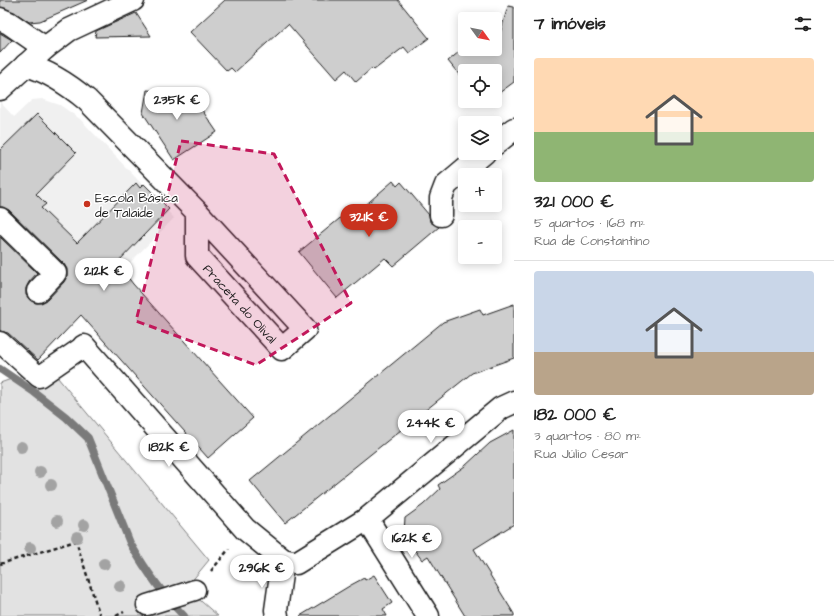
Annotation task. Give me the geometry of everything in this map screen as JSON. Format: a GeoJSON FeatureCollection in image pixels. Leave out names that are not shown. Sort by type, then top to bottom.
{"type":"FeatureCollection","features":[{"type":"Feature","properties":{"kind":"street"},"geometry":{"type":"LineString","coordinates":[[0,89],[45,48],[69,30],[132,0]]}},
{"type":"Feature","properties":{"kind":"street"},"geometry":{"type":"LineString","coordinates":[[0,19],[9,23],[45,48]]}},
{"type":"Feature","properties":{"kind":"street","name":"Praceta do Olival"},"geometry":{"type":"LineString","coordinates":[[26,65],[39,69],[56,78],[71,87],[87,100],[197,212],[306,329],[282,349],[197,256],[197,212]]}},
{"type":"Feature","properties":{"kind":"street"},"geometry":{"type":"LineString","coordinates":[[502,138],[514,129]]}},
{"type":"Feature","properties":{"kind":"street"},"geometry":{"type":"LineString","coordinates":[[441,215],[441,198],[446,185],[476,160]]}},
{"type":"Feature","properties":{"kind":"street"},"geometry":{"type":"LineString","coordinates":[[0,219],[54,273],[38,290]]}},
{"type":"Feature","properties":{"kind":"street"},"geometry":{"type":"LineString","coordinates":[[0,342],[39,378],[84,346],[245,529],[283,560],[296,563],[367,519],[501,408],[514,402]]}},
{"type":"Feature","properties":{"kind":"street"},"geometry":{"type":"LineString","coordinates":[[367,519],[428,616]]}},
{"type":"Feature","properties":{"kind":"street"},"geometry":{"type":"LineString","coordinates":[[277,616],[276,610],[283,560]]}},
{"type":"Feature","properties":{"kind":"street"},"geometry":{"type":"LineString","coordinates":[[147,605],[195,590]]}},
{"type":"Feature","properties":{"kind":"path"},"geometry":{"type":"LineString","coordinates":[[195,590],[245,529]]}},
{"type":"Feature","properties":{"kind":"path"},"geometry":{"type":"LineString","coordinates":[[0,564],[76,542],[100,616]]}},
{"type":"Feature","properties":{"kind":"highlighted area"},"geometry":{"type":"Polygon","coordinates":[[[181,141],[274,154],[351,303],[256,365],[136,321],[181,141]]]}},
{"type":"Feature","properties":{"kind":"shaded area","name":"Escola Básica de Talaíde"},"geometry":{"type":"Polygon","coordinates":[[[42,99],[60,105],[80,119],[174,218],[108,285],[0,190],[0,102],[14,117],[32,100],[42,99]]]}},
{"type":"Feature","properties":{"kind":"shaded area"},"geometry":{"type":"Polygon","coordinates":[[[48,366],[209,560],[186,588],[218,616],[0,616],[0,383],[48,366]]]}},
{"type":"Feature","properties":{"kind":"building"},"geometry":{"type":"Polygon","coordinates":[[[0,0],[88,0],[40,21],[29,22],[14,12],[0,7],[0,0]]]}},
{"type":"Feature","properties":{"kind":"building"},"geometry":{"type":"Polygon","coordinates":[[[225,0],[398,0],[429,38],[409,53],[404,47],[374,70],[372,68],[356,82],[346,70],[336,79],[288,24],[235,72],[231,68],[227,71],[190,32],[225,0]]]}},
{"type":"Feature","properties":{"kind":"building"},"geometry":{"type":"Polygon","coordinates":[[[508,6],[514,7],[514,82],[502,91],[502,64],[458,64],[458,73],[448,61],[458,53],[458,56],[502,56],[502,27],[508,6]]]}},
{"type":"Feature","properties":{"kind":"building"},"geometry":{"type":"Polygon","coordinates":[[[136,13],[151,36],[95,37],[96,31],[136,13]]]}},
{"type":"Feature","properties":{"kind":"building"},"geometry":{"type":"Polygon","coordinates":[[[0,33],[12,40],[0,53],[0,33]]]}},
{"type":"Feature","properties":{"kind":"building"},"geometry":{"type":"Polygon","coordinates":[[[147,90],[191,94],[217,132],[174,160],[143,113],[147,90]]]}},
{"type":"Feature","properties":{"kind":"building"},"geometry":{"type":"Polygon","coordinates":[[[37,114],[76,153],[36,194],[46,204],[41,208],[77,243],[136,183],[140,188],[144,184],[169,209],[117,263],[133,284],[253,418],[208,458],[81,315],[38,360],[8,333],[0,331],[0,237],[37,273],[26,288],[26,295],[30,300],[36,303],[41,303],[47,300],[64,282],[67,276],[67,269],[64,264],[9,210],[0,207],[0,150],[37,114]]]}},
{"type":"Feature","properties":{"kind":"building"},"geometry":{"type":"Polygon","coordinates":[[[393,181],[397,186],[401,182],[429,215],[430,222],[439,227],[393,266],[385,258],[337,298],[299,252],[356,205],[362,208],[393,181]]]}},
{"type":"Feature","properties":{"kind":"building"},"geometry":{"type":"Polygon","coordinates":[[[514,304],[514,358],[472,373],[285,523],[250,481],[443,322],[480,309],[483,315],[514,304]]]}},
{"type":"Feature","properties":{"kind":"building"},"geometry":{"type":"Polygon","coordinates":[[[514,430],[514,524],[474,549],[514,616],[465,616],[428,556],[422,560],[410,544],[412,542],[404,532],[405,518],[423,505],[440,489],[438,485],[465,466],[490,443],[514,430]]]}},
{"type":"Feature","properties":{"kind":"building"},"geometry":{"type":"Polygon","coordinates":[[[374,575],[392,603],[383,609],[387,616],[300,616],[351,585],[364,578],[365,580],[374,575]]]}},
{"type":"Feature","properties":{"kind":"waterway"},"geometry":{"type":"LineString","coordinates":[[0,369],[34,392],[66,417],[88,438],[130,543],[155,581],[184,616]]}},
{"type":"Feature","properties":{"kind":"place","name":"Escola Básica de Talaíde"},"geometry":{"type":"Point","coordinates":[87,204]}}]}
